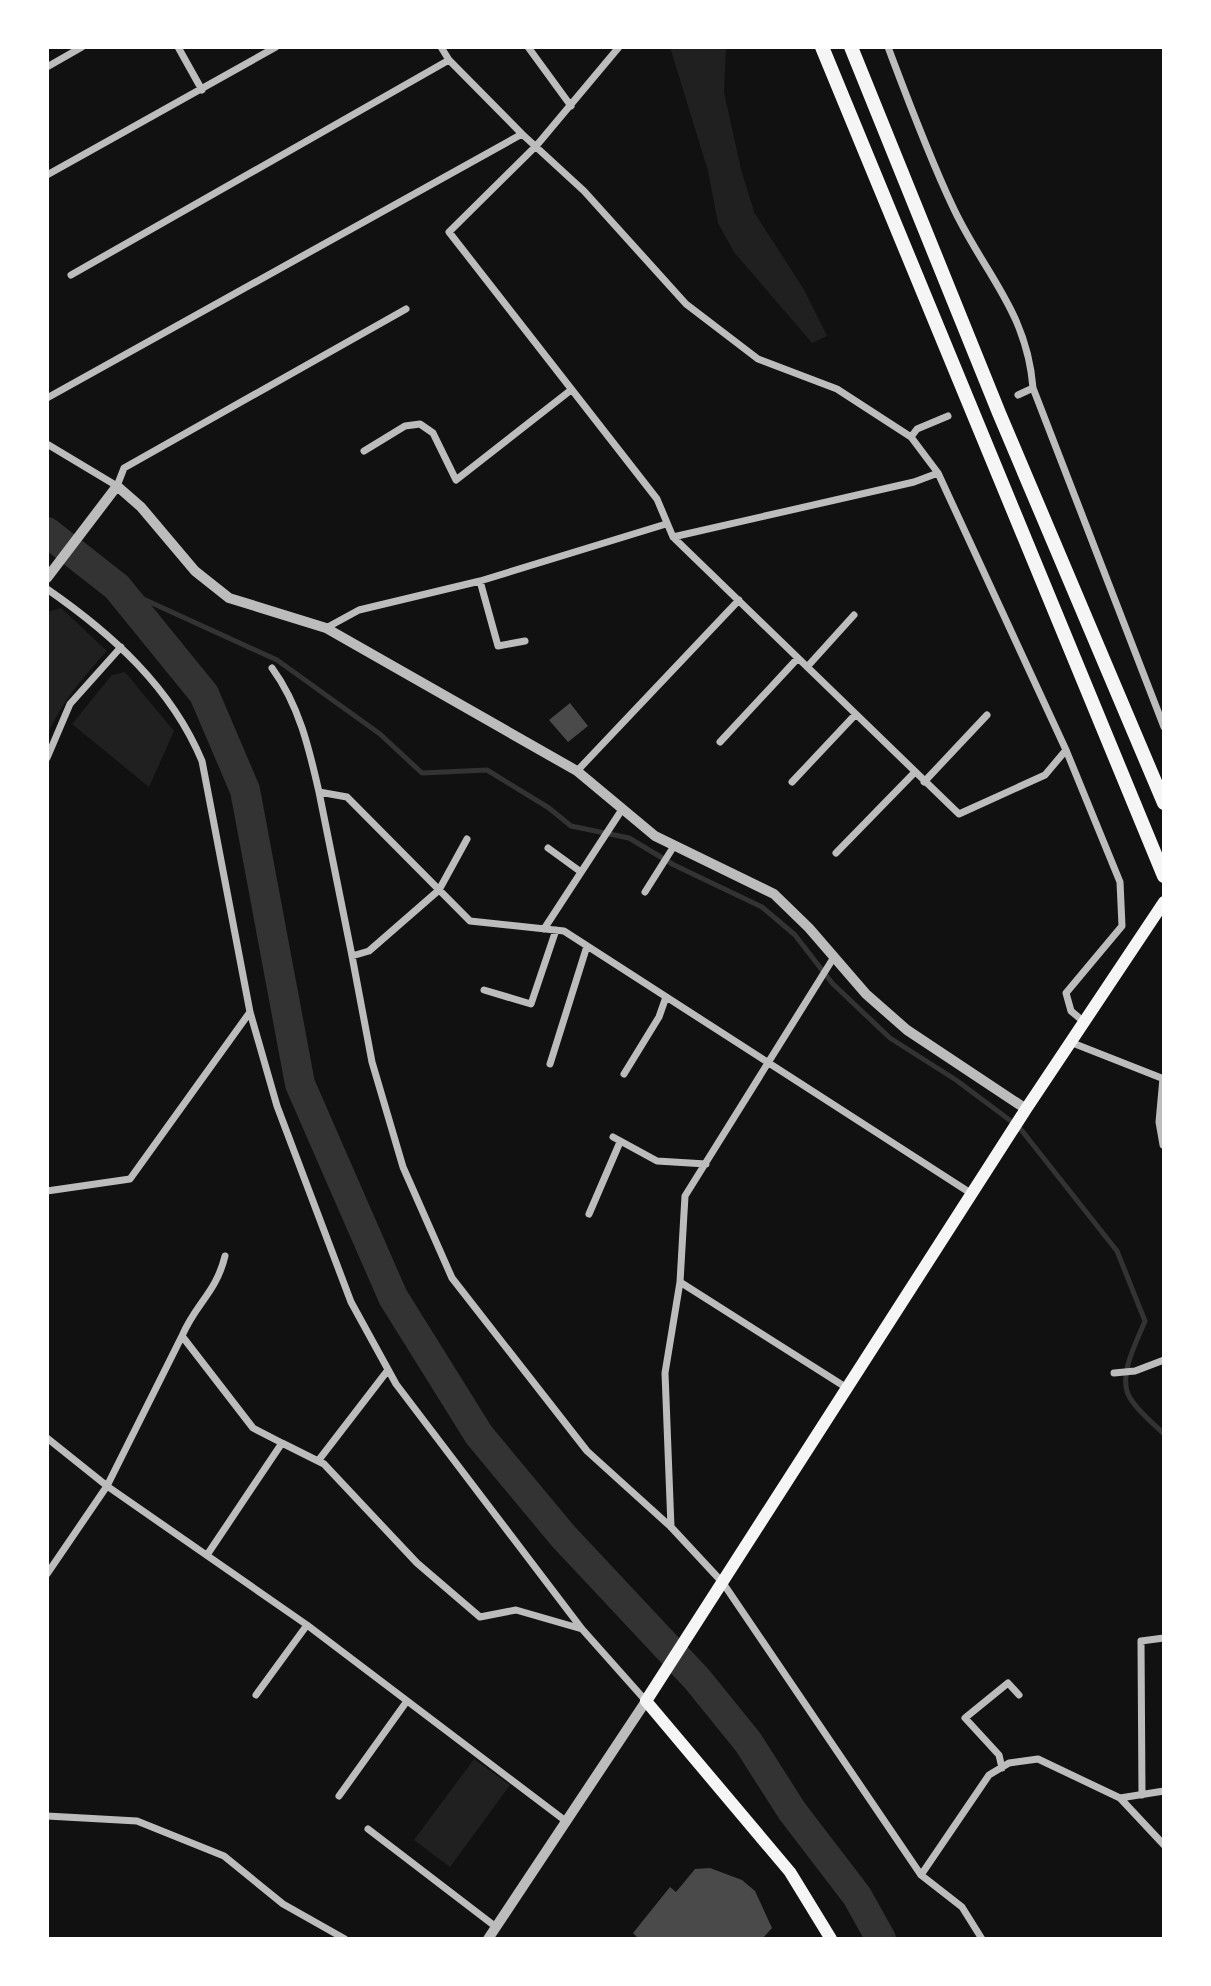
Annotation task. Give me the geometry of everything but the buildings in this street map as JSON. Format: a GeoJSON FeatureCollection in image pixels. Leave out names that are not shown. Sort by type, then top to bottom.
{"type":"FeatureCollection","features":[{"type":"Feature","properties":{"kind":"highway"},"geometry":{"type":"LineString","coordinates":[[822,47],[1164,876]]}},
{"type":"Feature","properties":{"kind":"highway"},"geometry":{"type":"LineString","coordinates":[[851,47],[999,413],[1164,803]]}},
{"type":"Feature","properties":{"kind":"main road"},"geometry":{"type":"LineString","coordinates":[[831,1939],[790,1872],[649,1697],[1069,1042],[1164,902]]}},
{"type":"Feature","properties":{"kind":"street"},"geometry":{"type":"LineString","coordinates":[[47,66],[82,47]]}},
{"type":"Feature","properties":{"kind":"street"},"geometry":{"type":"LineString","coordinates":[[178,47],[202,90]]}},
{"type":"Feature","properties":{"kind":"street"},"geometry":{"type":"LineString","coordinates":[[47,175],[276,47]]}},
{"type":"Feature","properties":{"kind":"street"},"geometry":{"type":"LineString","coordinates":[[441,47],[449,60],[522,134],[584,191],[686,304],[729,340],[758,359],[837,389],[911,437],[938,473],[1066,750],[1120,882],[1122,926],[1066,993],[1071,1011],[1083,1021]]}},
{"type":"Feature","properties":{"kind":"street"},"geometry":{"type":"LineString","coordinates":[[528,47],[571,106]]}},
{"type":"Feature","properties":{"kind":"street"},"geometry":{"type":"LineString","coordinates":[[619,47],[537,145],[450,232],[657,499],[673,537],[959,814],[1045,775],[1066,750]]}},
{"type":"Feature","properties":{"kind":"street"},"geometry":{"type":"LineString","coordinates":[[888,47],[953,208],[1012,307],[1031,363],[1034,388],[1164,727]]}},
{"type":"Feature","properties":{"kind":"street"},"geometry":{"type":"LineString","coordinates":[[71,275],[449,60]]}},
{"type":"Feature","properties":{"kind":"street"},"geometry":{"type":"LineString","coordinates":[[47,398],[522,134]]}},
{"type":"Feature","properties":{"kind":"street"},"geometry":{"type":"LineString","coordinates":[[48,577],[109,499],[124,468],[406,309]]}},
{"type":"Feature","properties":{"kind":"street"},"geometry":{"type":"LineString","coordinates":[[1018,395],[1034,388]]}},
{"type":"Feature","properties":{"kind":"street"},"geometry":{"type":"LineString","coordinates":[[364,451],[405,426],[420,424],[433,433],[456,480],[571,390]]}},
{"type":"Feature","properties":{"kind":"street"},"geometry":{"type":"LineString","coordinates":[[911,437],[917,429],[948,416]]}},
{"type":"Feature","properties":{"kind":"street"},"geometry":{"type":"LineString","coordinates":[[47,444],[117,486],[141,507],[188,564],[229,598],[326,628],[576,771],[621,811],[674,846],[774,894],[866,994],[907,1030],[1026,1109]]}},
{"type":"Feature","properties":{"kind":"street"},"geometry":{"type":"LineString","coordinates":[[673,537],[914,482],[938,473]]}},
{"type":"Feature","properties":{"kind":"street"},"geometry":{"type":"LineString","coordinates":[[326,628],[359,610],[480,581],[666,524]]}},
{"type":"Feature","properties":{"kind":"street"},"geometry":{"type":"LineString","coordinates":[[480,581],[498,646],[525,641]]}},
{"type":"Feature","properties":{"kind":"street"},"geometry":{"type":"LineString","coordinates":[[47,589],[97,623],[121,647],[172,704],[189,731],[202,761],[250,1012],[277,1106],[351,1302],[388,1370],[582,1629],[649,1697],[488,1939]]}},
{"type":"Feature","properties":{"kind":"street"},"geometry":{"type":"LineString","coordinates":[[576,771],[739,600]]}},
{"type":"Feature","properties":{"kind":"street"},"geometry":{"type":"LineString","coordinates":[[807,667],[854,615]]}},
{"type":"Feature","properties":{"kind":"street"},"geometry":{"type":"LineString","coordinates":[[47,758],[70,704],[121,647]]}},
{"type":"Feature","properties":{"kind":"street"},"geometry":{"type":"LineString","coordinates":[[720,742],[798,658]]}},
{"type":"Feature","properties":{"kind":"street"},"geometry":{"type":"LineString","coordinates":[[272,668],[283,683],[305,731],[372,1062],[403,1167],[452,1278],[587,1451],[671,1527],[720,1586],[921,1875],[962,1907],[982,1939]]}},
{"type":"Feature","properties":{"kind":"street"},"geometry":{"type":"LineString","coordinates":[[792,782],[855,715]]}},
{"type":"Feature","properties":{"kind":"street"},"geometry":{"type":"LineString","coordinates":[[924,782],[987,715]]}},
{"type":"Feature","properties":{"kind":"street"},"geometry":{"type":"LineString","coordinates":[[836,853],[914,773]]}},
{"type":"Feature","properties":{"kind":"street"},"geometry":{"type":"LineString","coordinates":[[319,792],[347,797],[470,920],[564,931],[972,1194]]}},
{"type":"Feature","properties":{"kind":"street"},"geometry":{"type":"LineString","coordinates":[[544,929],[621,811]]}},
{"type":"Feature","properties":{"kind":"street"},"geometry":{"type":"LineString","coordinates":[[352,956],[369,951],[439,890],[467,839]]}},
{"type":"Feature","properties":{"kind":"street"},"geometry":{"type":"LineString","coordinates":[[645,892],[674,846]]}},
{"type":"Feature","properties":{"kind":"street"},"geometry":{"type":"LineString","coordinates":[[548,848],[581,872]]}},
{"type":"Feature","properties":{"kind":"street"},"geometry":{"type":"LineString","coordinates":[[484,990],[531,1004],[556,930]]}},
{"type":"Feature","properties":{"kind":"street"},"geometry":{"type":"LineString","coordinates":[[550,1064],[587,946]]}},
{"type":"Feature","properties":{"kind":"street"},"geometry":{"type":"LineString","coordinates":[[671,1527],[665,1373],[680,1282],[685,1196],[834,957]]}},
{"type":"Feature","properties":{"kind":"street"},"geometry":{"type":"LineString","coordinates":[[624,1074],[659,1017],[666,997]]}},
{"type":"Feature","properties":{"kind":"street"},"geometry":{"type":"LineString","coordinates":[[47,1191],[130,1180],[250,1012]]}},
{"type":"Feature","properties":{"kind":"street"},"geometry":{"type":"LineString","coordinates":[[1069,1042],[1164,1079],[1159,1122],[1163,1145]]}},
{"type":"Feature","properties":{"kind":"street"},"geometry":{"type":"LineString","coordinates":[[589,1214],[617,1140],[657,1161],[706,1164]]}},
{"type":"Feature","properties":{"kind":"street"},"geometry":{"type":"LineString","coordinates":[[47,1574],[107,1486],[190,1318],[219,1281],[225,1256]]}},
{"type":"Feature","properties":{"kind":"street"},"geometry":{"type":"LineString","coordinates":[[680,1282],[847,1388]]}},
{"type":"Feature","properties":{"kind":"street"},"geometry":{"type":"LineString","coordinates":[[182,1336],[253,1428],[318,1461],[417,1563],[480,1617],[516,1610],[582,1629]]}},
{"type":"Feature","properties":{"kind":"street"},"geometry":{"type":"LineString","coordinates":[[1114,1373],[1135,1371],[1164,1360]]}},
{"type":"Feature","properties":{"kind":"street"},"geometry":{"type":"LineString","coordinates":[[318,1461],[388,1370]]}},
{"type":"Feature","properties":{"kind":"street"},"geometry":{"type":"LineString","coordinates":[[47,1438],[107,1486],[307,1625],[567,1822]]}},
{"type":"Feature","properties":{"kind":"street"},"geometry":{"type":"LineString","coordinates":[[206,1555],[282,1443]]}},
{"type":"Feature","properties":{"kind":"street"},"geometry":{"type":"LineString","coordinates":[[256,1695],[307,1625]]}},
{"type":"Feature","properties":{"kind":"street"},"geometry":{"type":"LineString","coordinates":[[1142,1795],[1141,1641],[1164,1638]]}},
{"type":"Feature","properties":{"kind":"street"},"geometry":{"type":"LineString","coordinates":[[1002,1768],[999,1755],[965,1718],[1008,1683],[1019,1695]]}},
{"type":"Feature","properties":{"kind":"street"},"geometry":{"type":"LineString","coordinates":[[339,1796],[408,1701]]}},
{"type":"Feature","properties":{"kind":"street"},"geometry":{"type":"LineString","coordinates":[[921,1875],[989,1775],[1009,1763],[1038,1759],[1120,1798],[1164,1845]]}},
{"type":"Feature","properties":{"kind":"street"},"geometry":{"type":"LineString","coordinates":[[1120,1798],[1164,1791]]}},
{"type":"Feature","properties":{"kind":"street"},"geometry":{"type":"LineString","coordinates":[[47,1816],[137,1821],[224,1856],[283,1904],[345,1939]]}},
{"type":"Feature","properties":{"kind":"street"},"geometry":{"type":"LineString","coordinates":[[368,1829],[496,1927]]}},
{"type":"Feature","properties":{"kind":"shaded area"},"geometry":{"type":"Polygon","coordinates":[[[670,47],[726,47],[724,92],[741,169],[754,212],[803,288],[827,336],[812,343],[734,252],[718,223],[708,171],[670,47]]]}},
{"type":"Feature","properties":{"kind":"shaded area"},"geometry":{"type":"Polygon","coordinates":[[[61,608],[107,651],[73,691],[47,735],[47,612],[61,608]]]}},
{"type":"Feature","properties":{"kind":"shaded area"},"geometry":{"type":"Polygon","coordinates":[[[125,672],[174,731],[149,787],[72,724],[112,675],[125,672]]]}},
{"type":"Feature","properties":{"kind":"shaded area"},"geometry":{"type":"Polygon","coordinates":[[[474,1759],[510,1785],[450,1867],[414,1840],[474,1759]]]}},
{"type":"Feature","properties":{"kind":"waterway"},"geometry":{"type":"LineString","coordinates":[[47,532],[117,587],[204,694],[245,790],[300,1084],[393,1297],[479,1435],[563,1536],[697,1679],[748,1742],[792,1811],[857,1896],[881,1939]]}},
{"type":"Feature","properties":{"kind":"waterway"},"geometry":{"type":"LineString","coordinates":[[117,587],[277,660],[380,734],[422,773],[487,770],[549,808],[571,826],[629,838],[674,865],[762,907],[795,935],[832,983],[890,1038],[956,1080],[1019,1127],[1117,1251],[1145,1321],[1127,1368],[1126,1388],[1136,1406],[1164,1434]]}}]}
